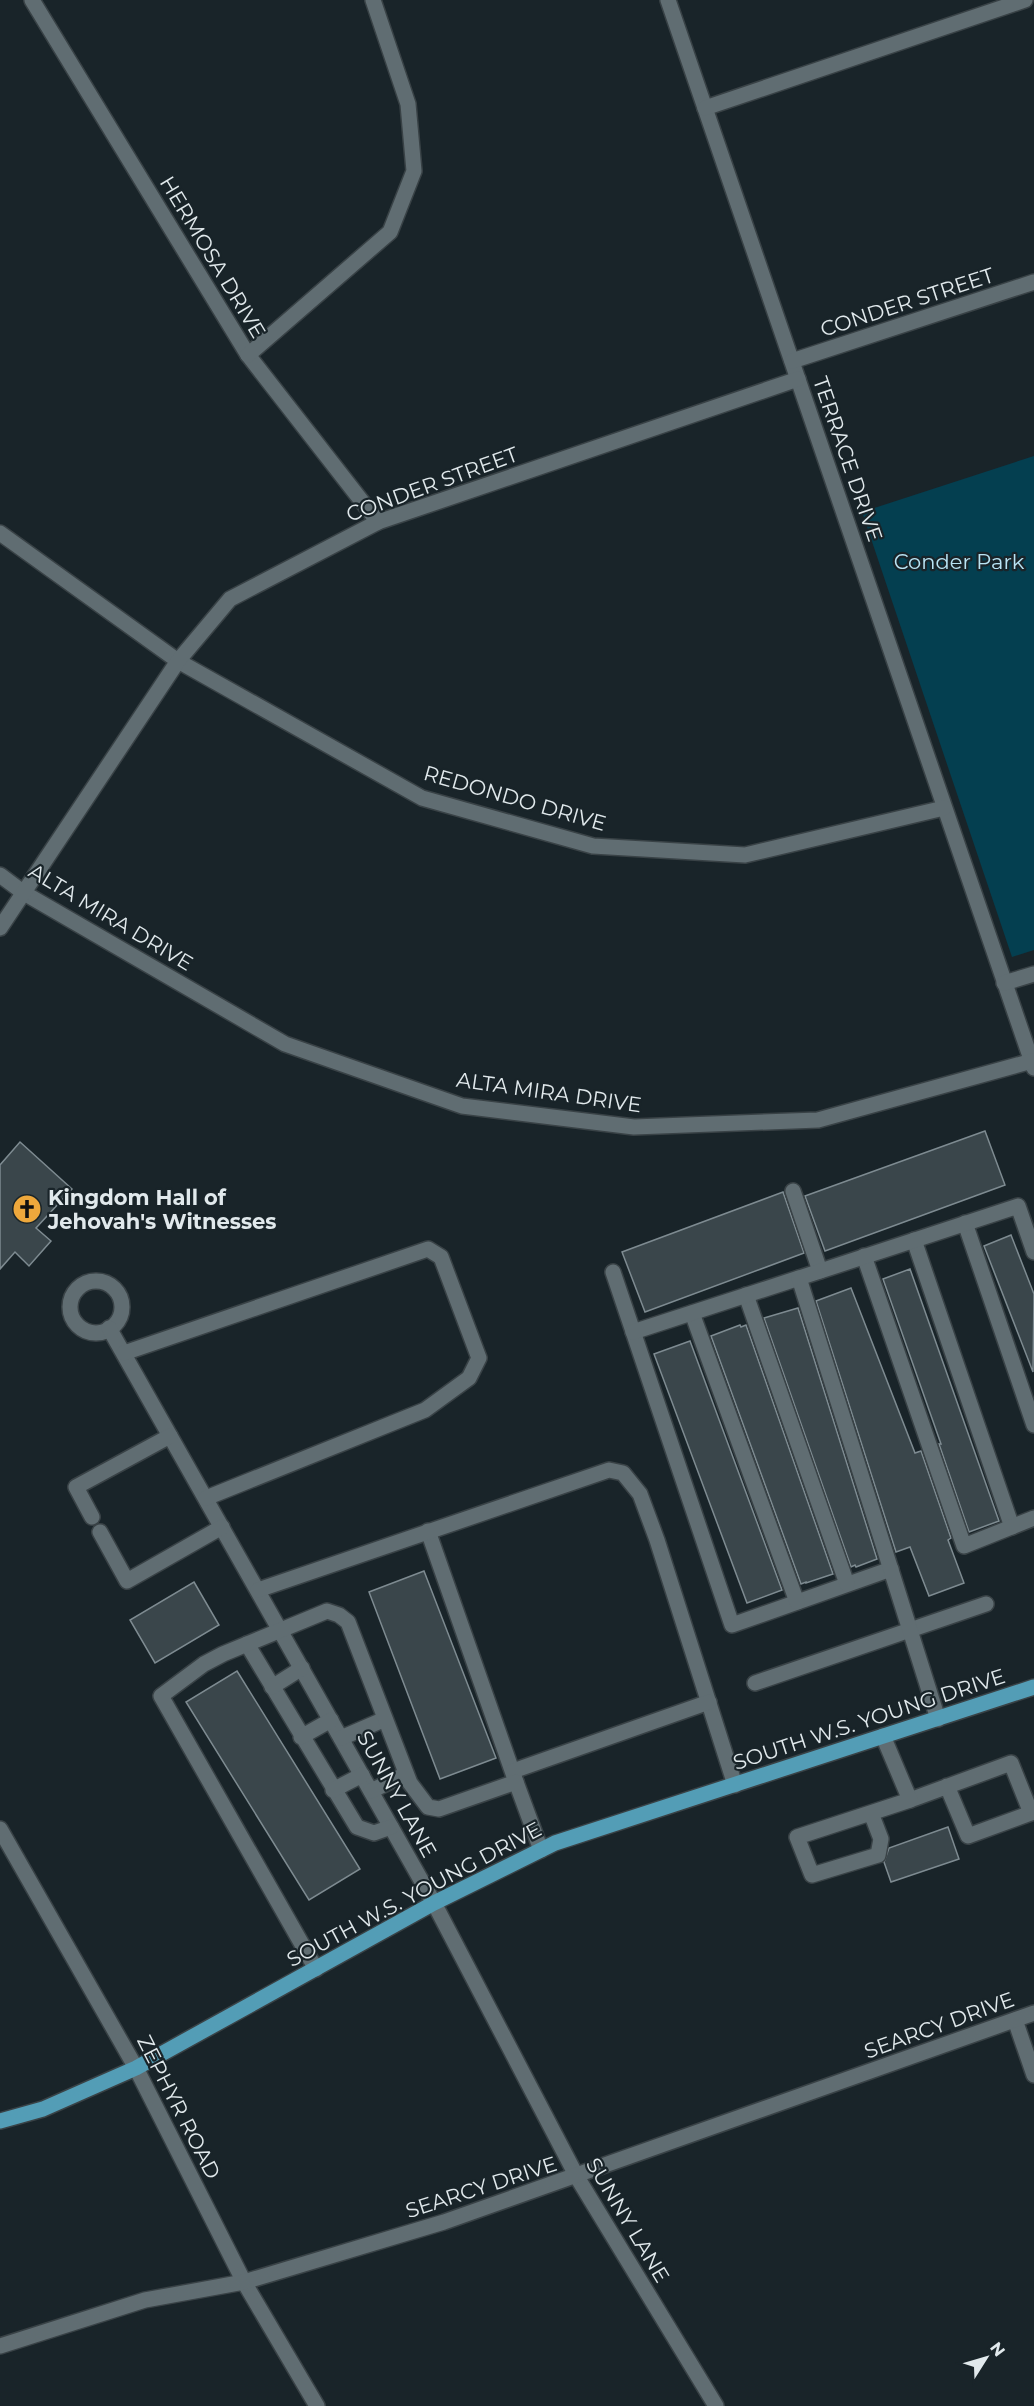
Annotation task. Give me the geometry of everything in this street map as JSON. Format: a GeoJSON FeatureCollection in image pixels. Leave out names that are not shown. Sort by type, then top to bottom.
{"type":"FeatureCollection","features":[{"type":"Feature","properties":{"kind":"main road","name":"SOUTH W.S. YOUNG DRIVE"},"geometry":{"type":"LineString","coordinates":[[0,2121],[43,2109],[136,2068],[434,1903],[555,1843],[1034,1687]]}},
{"type":"Feature","properties":{"kind":"street","name":"HERMOSA DRIVE"},"geometry":{"type":"LineString","coordinates":[[32,0],[248,355],[378,522]]}},
{"type":"Feature","properties":{"kind":"street"},"geometry":{"type":"LineString","coordinates":[[248,355],[390,232],[414,171],[408,104],[373,0]]}},
{"type":"Feature","properties":{"kind":"street","name":"TERRACE DRIVE"},"geometry":{"type":"LineString","coordinates":[[668,0],[1033,1064]]}},
{"type":"Feature","properties":{"kind":"street"},"geometry":{"type":"LineString","coordinates":[[705,108],[1025,0]]}},
{"type":"Feature","properties":{"kind":"street","name":"CONDER STREET"},"geometry":{"type":"LineString","coordinates":[[792,361],[1034,282]]}},
{"type":"Feature","properties":{"kind":"street","name":"CONDER STREET"},"geometry":{"type":"LineString","coordinates":[[0,928],[178,661],[230,599],[378,522],[798,379]]}},
{"type":"Feature","properties":{"kind":"street","name":"REDONDO DRIVE"},"geometry":{"type":"LineString","coordinates":[[0,533],[178,661],[422,798],[593,846],[745,855],[944,808]]}},
{"type":"Feature","properties":{"kind":"street","name":"ALTA MIRA DRIVE"},"geometry":{"type":"LineString","coordinates":[[0,875],[24,893],[285,1044],[462,1106],[634,1127],[818,1120],[1033,1064]]}},
{"type":"Feature","properties":{"kind":"street"},"geometry":{"type":"LineString","coordinates":[[1004,983],[1034,974]]}},
{"type":"Feature","properties":{"kind":"street"},"geometry":{"type":"LineString","coordinates":[[793,1191],[820,1271]]}},
{"type":"Feature","properties":{"kind":"street"},"geometry":{"type":"LineString","coordinates":[[633,1332],[1018,1206],[1034,1252]]}},
{"type":"Feature","properties":{"kind":"street"},"geometry":{"type":"LineString","coordinates":[[965,1223],[1034,1425]]}},
{"type":"Feature","properties":{"kind":"street"},"geometry":{"type":"LineString","coordinates":[[914,1240],[1012,1527]]}},
{"type":"Feature","properties":{"kind":"street"},"geometry":{"type":"LineString","coordinates":[[124,1353],[428,1249],[441,1257],[479,1358],[469,1378],[425,1410],[206,1498]]}},
{"type":"Feature","properties":{"kind":"street"},"geometry":{"type":"LineString","coordinates":[[864,1256],[964,1546],[1034,1518]]}},
{"type":"Feature","properties":{"kind":"street"},"geometry":{"type":"LineString","coordinates":[[613,1272],[732,1625],[891,1569]]}},
{"type":"Feature","properties":{"kind":"street"},"geometry":{"type":"LineString","coordinates":[[799,1278],[938,1719]]}},
{"type":"Feature","properties":{"kind":"street"},"geometry":{"type":"LineString","coordinates":[[746,1295],[847,1584]]}},
{"type":"Feature","properties":{"kind":"street"},"geometry":{"type":"LineString","coordinates":[[692,1312],[797,1602]]}},
{"type":"Feature","properties":{"kind":"street","name":"SUNNY LANE"},"geometry":{"type":"LineString","coordinates":[[109,1328],[434,1903],[577,2177],[716,2406]]}},
{"type":"Feature","properties":{"kind":"street"},"geometry":{"type":"LineString","coordinates":[[92,1517],[76,1487],[170,1436]]}},
{"type":"Feature","properties":{"kind":"street"},"geometry":{"type":"LineString","coordinates":[[258,1590],[609,1470],[623,1473],[640,1494],[735,1785]]}},
{"type":"Feature","properties":{"kind":"street"},"geometry":{"type":"LineString","coordinates":[[100,1532],[127,1581],[222,1527]]}},
{"type":"Feature","properties":{"kind":"street"},"geometry":{"type":"LineString","coordinates":[[428,1531],[541,1850]]}},
{"type":"Feature","properties":{"kind":"street"},"geometry":{"type":"LineString","coordinates":[[755,1683],[986,1604]]}},
{"type":"Feature","properties":{"kind":"street"},"geometry":{"type":"LineString","coordinates":[[316,1969],[161,1696],[204,1664],[327,1611],[339,1615],[348,1622],[410,1783],[428,1807],[439,1809],[514,1776],[709,1702]]}},
{"type":"Feature","properties":{"kind":"street"},"geometry":{"type":"LineString","coordinates":[[247,1644],[357,1827],[374,1833],[391,1827]]}},
{"type":"Feature","properties":{"kind":"street"},"geometry":{"type":"LineString","coordinates":[[272,1687],[302,1668]]}},
{"type":"Feature","properties":{"kind":"street"},"geometry":{"type":"LineString","coordinates":[[341,1738],[385,1719]]}},
{"type":"Feature","properties":{"kind":"street"},"geometry":{"type":"LineString","coordinates":[[302,1737],[331,1720]]}},
{"type":"Feature","properties":{"kind":"street"},"geometry":{"type":"LineString","coordinates":[[883,1736],[910,1800]]}},
{"type":"Feature","properties":{"kind":"street"},"geometry":{"type":"LineString","coordinates":[[871,1813],[881,1839],[878,1855],[812,1875],[797,1837],[910,1800],[947,1786],[1011,1763],[1030,1813],[968,1836],[947,1786]]}},
{"type":"Feature","properties":{"kind":"street"},"geometry":{"type":"LineString","coordinates":[[371,1791],[406,1774]]}},
{"type":"Feature","properties":{"kind":"street"},"geometry":{"type":"LineString","coordinates":[[333,1790],[362,1775]]}},
{"type":"Feature","properties":{"kind":"street","name":"ZEPHYR ROAD"},"geometry":{"type":"LineString","coordinates":[[0,1829],[136,2068],[244,2282],[317,2406]]}},
{"type":"Feature","properties":{"kind":"street","name":"SEARCY DRIVE"},"geometry":{"type":"LineString","coordinates":[[0,2346],[145,2300],[244,2282],[444,2222],[577,2177],[1034,2013]]}},
{"type":"Feature","properties":{"kind":"street"},"geometry":{"type":"LineString","coordinates":[[1015,2020],[1034,2075]]}},
{"type":"Feature","properties":{"kind":"green space","name":"Conder Park"},"geometry":{"type":"Polygon","coordinates":[[[1034,456],[1034,950],[1012,957],[862,512],[1034,456]]]}},
{"type":"Feature","properties":{"kind":"building"},"geometry":{"type":"Polygon","coordinates":[[[985,1131],[1005,1185],[825,1251],[805,1196],[985,1131]]]}},
{"type":"Feature","properties":{"kind":"building","name":"Kingdom Hall of Jehovah's Witnesses"},"geometry":{"type":"Polygon","coordinates":[[[20,1142],[72,1189],[36,1228],[51,1241],[29,1266],[15,1252],[0,1269],[0,1165],[20,1142]]]}},
{"type":"Feature","properties":{"kind":"building"},"geometry":{"type":"Polygon","coordinates":[[[783,1192],[804,1253],[645,1312],[622,1252],[783,1192]]]}},
{"type":"Feature","properties":{"kind":"building"},"geometry":{"type":"Polygon","coordinates":[[[1011,1235],[1034,1294],[1033,1372],[984,1246],[1011,1235]]]}},
{"type":"Feature","properties":{"kind":"building"},"geometry":{"type":"Polygon","coordinates":[[[910,1269],[999,1521],[969,1532],[939,1444],[941,1444],[883,1279],[910,1269]]]}},
{"type":"Feature","properties":{"kind":"building"},"geometry":{"type":"Polygon","coordinates":[[[851,1288],[915,1453],[921,1451],[951,1538],[948,1540],[964,1583],[929,1596],[910,1547],[896,1552],[816,1301],[851,1288]]]}},
{"type":"Feature","properties":{"kind":"building"},"geometry":{"type":"Polygon","coordinates":[[[798,1308],[877,1559],[856,1567],[855,1565],[851,1567],[764,1318],[798,1308]]]}},
{"type":"Feature","properties":{"kind":"building"},"geometry":{"type":"Polygon","coordinates":[[[740,1325],[741,1327],[746,1325],[833,1574],[806,1583],[801,1584],[711,1336],[740,1325]]]}},
{"type":"Feature","properties":{"kind":"building"},"geometry":{"type":"Polygon","coordinates":[[[690,1341],[782,1590],[747,1603],[654,1354],[690,1341]]]}},
{"type":"Feature","properties":{"kind":"building"},"geometry":{"type":"Polygon","coordinates":[[[424,1571],[496,1758],[440,1779],[369,1592],[424,1571]]]}},
{"type":"Feature","properties":{"kind":"building"},"geometry":{"type":"Polygon","coordinates":[[[194,1582],[219,1625],[155,1663],[130,1620],[194,1582]]]}},
{"type":"Feature","properties":{"kind":"building"},"geometry":{"type":"Polygon","coordinates":[[[237,1671],[360,1869],[309,1900],[186,1702],[237,1671]]]}},
{"type":"Feature","properties":{"kind":"building"},"geometry":{"type":"Polygon","coordinates":[[[948,1827],[959,1859],[891,1882],[884,1862],[889,1848],[948,1827]]]}},
{"type":"Feature","properties":{"kind":"place","name":"Kingdom Hall of Jehovah's Witnesses"},"geometry":{"type":"Point","coordinates":[27,1209]}}]}
